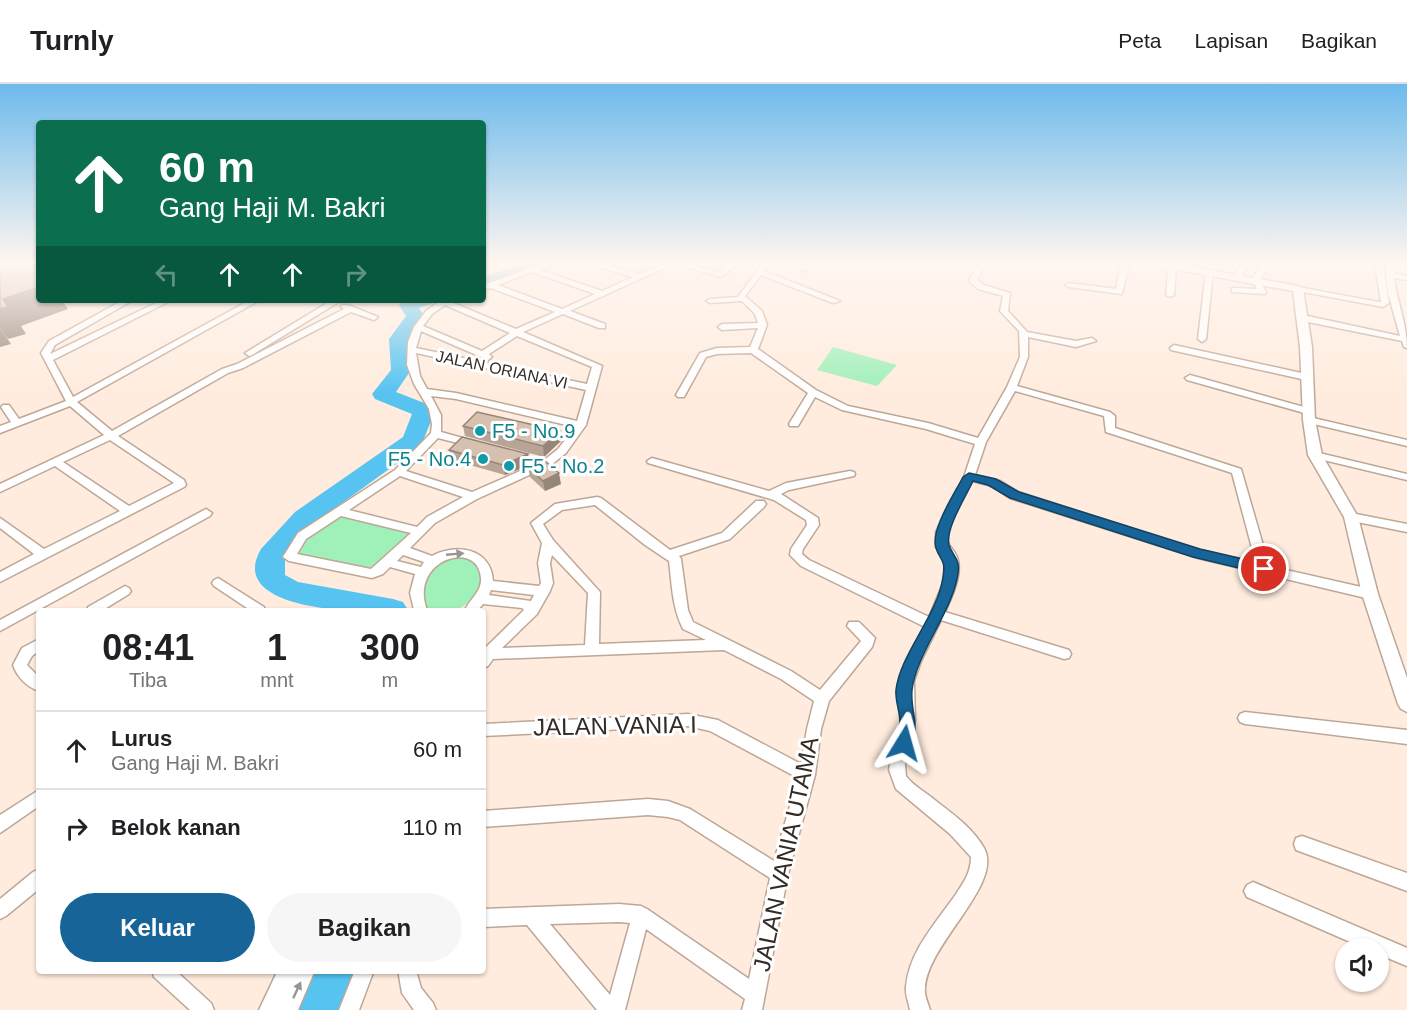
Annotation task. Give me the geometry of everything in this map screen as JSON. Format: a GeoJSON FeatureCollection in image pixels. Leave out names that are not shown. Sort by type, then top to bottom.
{"type":"FeatureCollection","features":[{"type":"Feature","properties":{"kind":"street"},"geometry":{"type":"LineString","coordinates":[[0,577],[174,488],[180,482],[111,436],[69,399],[47,359],[45,348],[116,307]]}},
{"type":"Feature","properties":{"kind":"street"},"geometry":{"type":"LineString","coordinates":[[47,359],[153,307]]}},
{"type":"Feature","properties":{"kind":"street"},"geometry":{"type":"LineString","coordinates":[[0,430],[49,410],[231,307]]}},
{"type":"Feature","properties":{"kind":"street"},"geometry":{"type":"LineString","coordinates":[[69,399],[242,307]]}},
{"type":"Feature","properties":{"kind":"street"},"geometry":{"type":"LineString","coordinates":[[225,371],[231,364],[323,307]]}},
{"type":"Feature","properties":{"kind":"street"},"geometry":{"type":"LineString","coordinates":[[347,307],[374,317]]}},
{"type":"Feature","properties":{"kind":"street"},"geometry":{"type":"LineString","coordinates":[[436,307],[429,311],[418,327],[413,350],[414,373],[436,408],[436,434],[399,472],[302,536],[289,557],[372,574],[390,563],[400,549],[430,520],[474,496],[547,463],[562,452],[581,425],[598,370],[597,366],[590,361],[461,307]]}},
{"type":"Feature","properties":{"kind":"street"},"geometry":{"type":"LineString","coordinates":[[552,307],[602,326]]}},
{"type":"Feature","properties":{"kind":"street"},"geometry":{"type":"LineString","coordinates":[[483,354],[519,332],[573,307]]}},
{"type":"Feature","properties":{"kind":"street"},"geometry":{"type":"LineString","coordinates":[[753,350],[763,325],[759,313],[754,307]]}},
{"type":"Feature","properties":{"kind":"street"},"geometry":{"type":"LineString","coordinates":[[920,1010],[915,990],[917,973],[924,956],[973,881],[980,867],[980,857],[972,843],[902,784],[896,775],[896,764],[908,723],[904,691],[909,673],[934,619],[952,567],[951,558],[942,547],[942,532],[969,477],[981,442],[1012,387],[1024,357],[1024,334],[1021,326],[1004,311],[1004,307]]}},
{"type":"Feature","properties":{"kind":"street"},"geometry":{"type":"LineString","coordinates":[[1202,339],[1205,307]]}},
{"type":"Feature","properties":{"kind":"street"},"geometry":{"type":"LineString","coordinates":[[1302,307],[1308,415],[1315,455],[1351,517],[1370,594],[1400,663],[1407,704]]}},
{"type":"Feature","properties":{"kind":"street"},"geometry":{"type":"LineString","coordinates":[[1397,307],[1406,339]]}},
{"type":"Feature","properties":{"kind":"street"},"geometry":{"type":"LineString","coordinates":[[0,488],[111,436],[225,371],[240,366],[351,309]]}},
{"type":"Feature","properties":{"kind":"street"},"geometry":{"type":"LineString","coordinates":[[1397,313],[1407,315]]}},
{"type":"Feature","properties":{"kind":"street"},"geometry":{"type":"LineString","coordinates":[[1303,318],[1406,339]]}},
{"type":"Feature","properties":{"kind":"street"},"geometry":{"type":"LineString","coordinates":[[722,327],[763,325]]}},
{"type":"Feature","properties":{"kind":"street"},"geometry":{"type":"LineString","coordinates":[[418,327],[483,354],[509,369]]}},
{"type":"Feature","properties":{"kind":"street"},"geometry":{"type":"LineString","coordinates":[[1024,334],[1076,344],[1085,344],[1092,340]]}},
{"type":"Feature","properties":{"kind":"street"},"geometry":{"type":"LineString","coordinates":[[1174,348],[1306,376]]}},
{"type":"Feature","properties":{"kind":"street","name":"JALAN ORIANA VI"},"geometry":{"type":"LineString","coordinates":[[413,350],[591,388]]}},
{"type":"Feature","properties":{"kind":"street"},"geometry":{"type":"LineString","coordinates":[[681,395],[703,355],[717,351],[753,350],[813,392],[845,408],[928,426],[981,442]]}},
{"type":"Feature","properties":{"kind":"street"},"geometry":{"type":"LineString","coordinates":[[1190,378],[1407,443]]}},
{"type":"Feature","properties":{"kind":"street"},"geometry":{"type":"LineString","coordinates":[[1012,387],[1107,414],[1110,416],[1110,430],[1237,471],[1264,569]]}},
{"type":"Feature","properties":{"kind":"street"},"geometry":{"type":"LineString","coordinates":[[425,392],[456,396],[581,425]]}},
{"type":"Feature","properties":{"kind":"street"},"geometry":{"type":"LineString","coordinates":[[794,424],[813,392]]}},
{"type":"Feature","properties":{"kind":"street"},"geometry":{"type":"LineString","coordinates":[[6,407],[16,423]]}},
{"type":"Feature","properties":{"kind":"street"},"geometry":{"type":"LineString","coordinates":[[436,434],[481,446]]}},
{"type":"Feature","properties":{"kind":"street"},"geometry":{"type":"LineString","coordinates":[[1315,455],[1407,477]]}},
{"type":"Feature","properties":{"kind":"street"},"geometry":{"type":"LineString","coordinates":[[525,457],[547,463]]}},
{"type":"Feature","properties":{"kind":"street"},"geometry":{"type":"LineString","coordinates":[[652,461],[770,495],[812,518],[813,525],[796,549],[795,555],[805,563],[934,619],[1064,654]]}},
{"type":"Feature","properties":{"kind":"street"},"geometry":{"type":"LineString","coordinates":[[57,463],[128,511]]}},
{"type":"Feature","properties":{"kind":"street"},"geometry":{"type":"LineString","coordinates":[[399,472],[474,496]]}},
{"type":"Feature","properties":{"kind":"street"},"geometry":{"type":"LineString","coordinates":[[770,495],[786,487],[850,474]]}},
{"type":"Feature","properties":{"kind":"street"},"geometry":{"type":"LineString","coordinates":[[969,477],[992,482],[1014,495],[1198,554],[1370,594]]}},
{"type":"Feature","properties":{"kind":"street"},"geometry":{"type":"LineString","coordinates":[[592,649],[594,592],[548,543],[537,523],[559,507],[597,501],[649,542],[671,554],[677,565],[681,610],[688,625],[690,645]]}},
{"type":"Feature","properties":{"kind":"street"},"geometry":{"type":"LineString","coordinates":[[671,554],[726,536],[760,504]]}},
{"type":"Feature","properties":{"kind":"street"},"geometry":{"type":"LineString","coordinates":[[341,512],[418,531]]}},
{"type":"Feature","properties":{"kind":"street"},"geometry":{"type":"LineString","coordinates":[[0,626],[206,513]]}},
{"type":"Feature","properties":{"kind":"street"},"geometry":{"type":"LineString","coordinates":[[1351,517],[1407,528]]}},
{"type":"Feature","properties":{"kind":"street"},"geometry":{"type":"LineString","coordinates":[[0,522],[43,555]]}},
{"type":"Feature","properties":{"kind":"street"},"geometry":{"type":"LineString","coordinates":[[486,657],[532,611],[544,591],[546,583],[544,563],[548,543]]}},
{"type":"Feature","properties":{"kind":"street"},"geometry":{"type":"LineString","coordinates":[[400,549],[433,561]]}},
{"type":"Feature","properties":{"kind":"street"},"geometry":{"type":"LineString","coordinates":[[420,608],[416,592],[423,572],[433,561],[455,552],[471,554],[484,566],[487,585],[481,599],[473,608]]}},
{"type":"Feature","properties":{"kind":"street"},"geometry":{"type":"LineString","coordinates":[[390,563],[423,572]]}},
{"type":"Feature","properties":{"kind":"street"},"geometry":{"type":"LineString","coordinates":[[218,583],[256,608]]}},
{"type":"Feature","properties":{"kind":"street"},"geometry":{"type":"LineString","coordinates":[[487,585],[544,591]]}},
{"type":"Feature","properties":{"kind":"street"},"geometry":{"type":"LineString","coordinates":[[100,608],[125,591]]}},
{"type":"Feature","properties":{"kind":"street"},"geometry":{"type":"LineString","coordinates":[[481,599],[526,604],[532,611]]}},
{"type":"Feature","properties":{"kind":"street"},"geometry":{"type":"LineString","coordinates":[[688,625],[793,680],[822,699]]}},
{"type":"Feature","properties":{"kind":"street","name":"JALAN VANIA UTAMA"},"geometry":{"type":"LineString","coordinates":[[754,1003],[779,874],[807,774],[814,729],[822,699],[867,643],[868,638],[854,626]]}},
{"type":"Feature","properties":{"kind":"street"},"geometry":{"type":"LineString","coordinates":[[486,658],[592,649],[723,645]]}},
{"type":"Feature","properties":{"kind":"street"},"geometry":{"type":"LineString","coordinates":[[36,646],[27,652],[20,665],[22,671],[36,683]]}},
{"type":"Feature","properties":{"kind":"street"},"geometry":{"type":"LineString","coordinates":[[1245,718],[1407,737]]}},
{"type":"Feature","properties":{"kind":"street","name":"JALAN VANIA I"},"geometry":{"type":"LineString","coordinates":[[486,730],[688,720],[713,725],[807,774]]}},
{"type":"Feature","properties":{"kind":"street"},"geometry":{"type":"LineString","coordinates":[[0,825],[36,799]]}},
{"type":"Feature","properties":{"kind":"street"},"geometry":{"type":"LineString","coordinates":[[486,819],[648,807],[668,809],[684,814],[779,874]]}},
{"type":"Feature","properties":{"kind":"street"},"geometry":{"type":"LineString","coordinates":[[1302,844],[1407,882]]}},
{"type":"Feature","properties":{"kind":"street"},"geometry":{"type":"LineString","coordinates":[[0,909],[36,880]]}},
{"type":"Feature","properties":{"kind":"street"},"geometry":{"type":"LineString","coordinates":[[1253,891],[1407,957]]}},
{"type":"Feature","properties":{"kind":"street"},"geometry":{"type":"LineString","coordinates":[[486,918],[530,915],[640,915],[754,1003]]}},
{"type":"Feature","properties":{"kind":"street"},"geometry":{"type":"LineString","coordinates":[[530,915],[610,1010]]}},
{"type":"Feature","properties":{"kind":"street"},"geometry":{"type":"LineString","coordinates":[[615,1010],[640,915]]}},
{"type":"Feature","properties":{"kind":"street"},"geometry":{"type":"LineString","coordinates":[[165,974],[204,1010]]}},
{"type":"Feature","properties":{"kind":"street"},"geometry":{"type":"LineString","coordinates":[[269,1010],[286,974]]}},
{"type":"Feature","properties":{"kind":"street"},"geometry":{"type":"LineString","coordinates":[[288,1010],[304,974]]}},
{"type":"Feature","properties":{"kind":"street"},"geometry":{"type":"LineString","coordinates":[[349,1010],[362,974]]}},
{"type":"Feature","properties":{"kind":"street"},"geometry":{"type":"LineString","coordinates":[[407,974],[409,988],[422,1005]]}},
{"type":"Feature","properties":{"kind":"green space"},"geometry":{"type":"Polygon","coordinates":[[[833,347],[897,365],[877,386],[817,370],[833,347]]]}},
{"type":"Feature","properties":{"kind":"green space"},"geometry":{"type":"Polygon","coordinates":[[[341,513],[414,532],[379,569],[291,556],[305,537],[341,513]]]}},
{"type":"Feature","properties":{"kind":"green space"},"geometry":{"type":"Polygon","coordinates":[[[455,552],[478,558],[485,592],[460,608],[420,608],[418,588],[420,580],[430,569],[455,552]]]}},
{"type":"Feature","properties":{"kind":"building"},"geometry":{"type":"Polygon","coordinates":[[[477,412],[560,431],[543,446],[463,426],[477,412]]]}},
{"type":"Feature","properties":{"kind":"building"},"geometry":{"type":"Polygon","coordinates":[[[462,437],[528,454],[503,465],[449,450],[462,437]]]}},
{"type":"Feature","properties":{"kind":"building"},"geometry":{"type":"Polygon","coordinates":[[[544,460],[559,473],[543,481],[528,467],[544,460]]]}},
{"type":"Feature","properties":{"kind":"waterway"},"geometry":{"type":"LineString","coordinates":[[382,608],[292,591],[271,580],[271,556],[304,518],[413,441],[424,411],[383,394],[401,370],[399,339],[415,316],[409,307]]}},
{"type":"Feature","properties":{"kind":"waterway"},"geometry":{"type":"LineString","coordinates":[[319,1010],[334,974]]}},
{"type":"Feature","properties":{"kind":"place","name":"F5 - No.9"},"geometry":{"type":"Point","coordinates":[480,431]}},
{"type":"Feature","properties":{"kind":"place","name":"F5 - No.4"},"geometry":{"type":"Point","coordinates":[483,459]}},
{"type":"Feature","properties":{"kind":"place","name":"F5 - No.2"},"geometry":{"type":"Point","coordinates":[509,466]}},
{"type":"Feature","properties":{"kind":"route"},"geometry":{"type":"LineString","coordinates":[[904,743],[908,723],[904,691],[909,673],[951,578],[951,558],[942,547],[942,532],[969,477],[992,482],[1010,494],[1198,554],[1264,569]]}}]}
